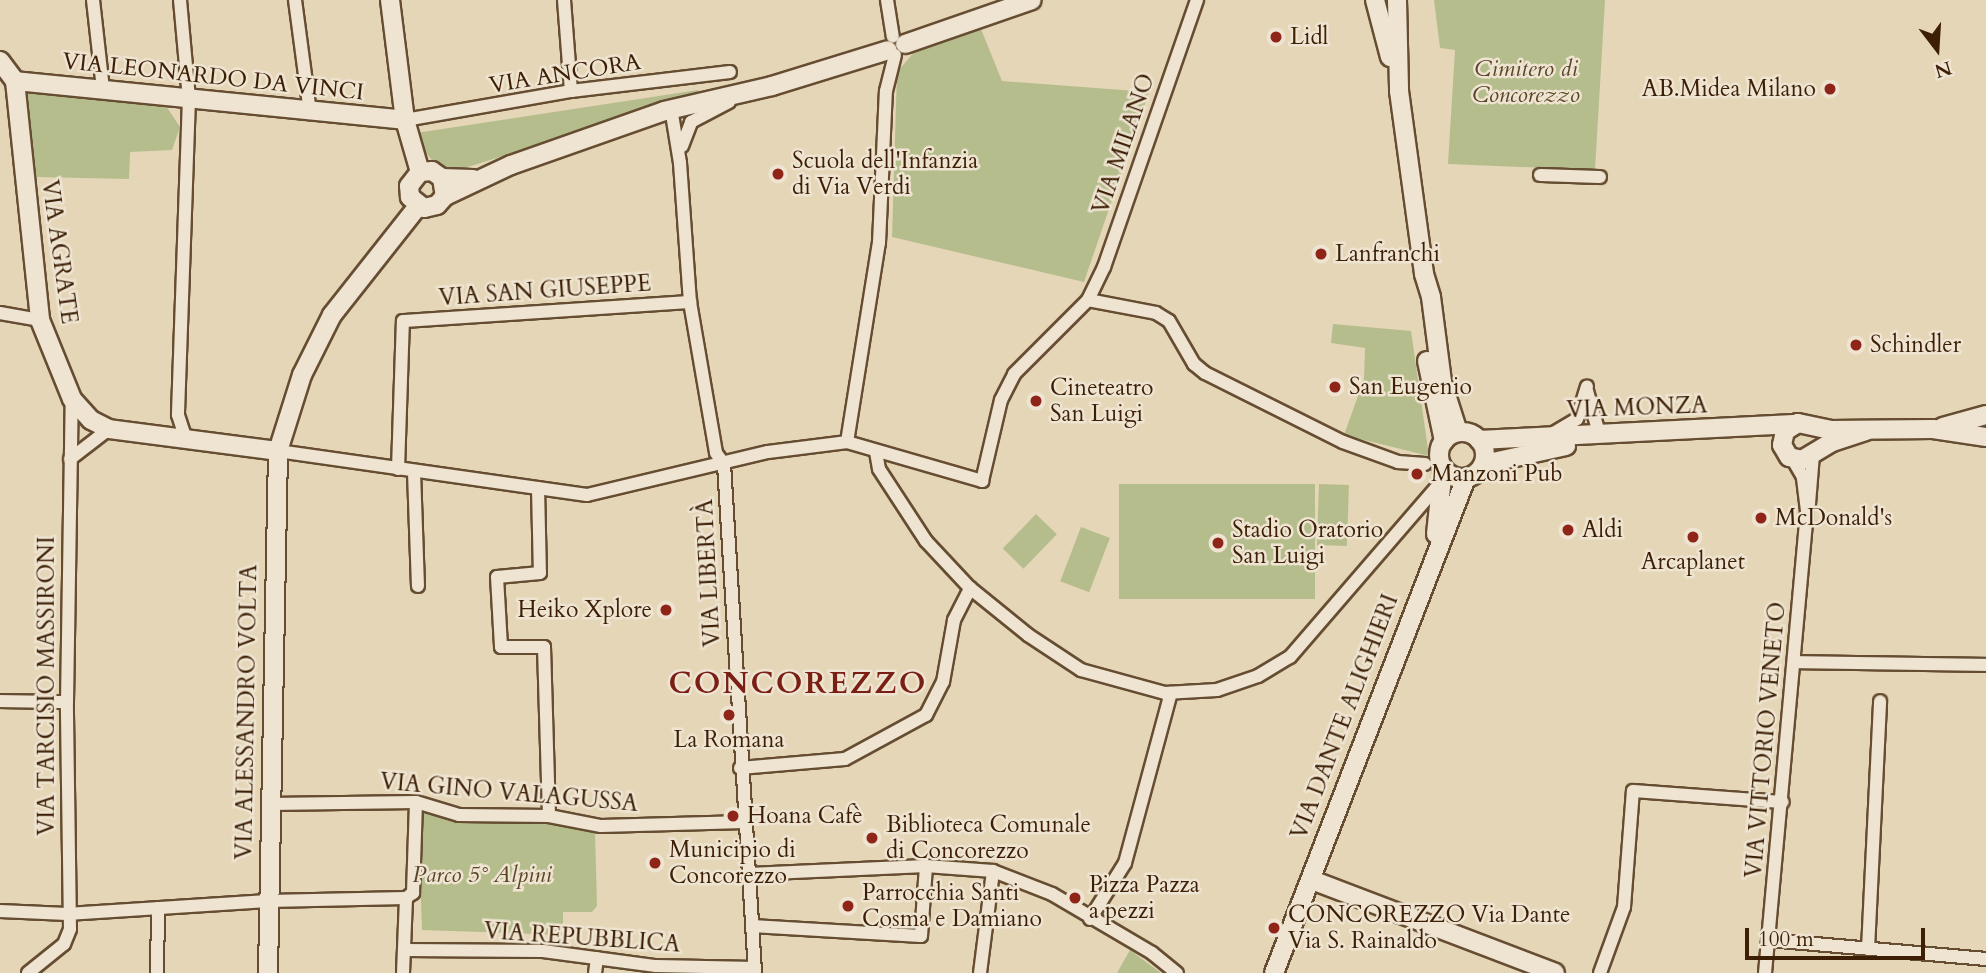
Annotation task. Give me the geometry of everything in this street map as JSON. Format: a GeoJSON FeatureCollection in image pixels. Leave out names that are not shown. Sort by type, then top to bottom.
{"type":"FeatureCollection","features":[{"type":"Feature","properties":{"kind":"street"},"geometry":{"type":"LineString","coordinates":[[93,0],[103,89]]}},
{"type":"Feature","properties":{"kind":"street"},"geometry":{"type":"LineString","coordinates":[[180,0],[189,97],[178,415],[186,440]]}},
{"type":"Feature","properties":{"kind":"street"},"geometry":{"type":"LineString","coordinates":[[295,0],[310,113]]}},
{"type":"Feature","properties":{"kind":"street"},"geometry":{"type":"LineString","coordinates":[[390,0],[405,120],[420,172]]}},
{"type":"Feature","properties":{"kind":"street"},"geometry":{"type":"LineString","coordinates":[[564,0],[571,91]]}},
{"type":"Feature","properties":{"kind":"street"},"geometry":{"type":"LineString","coordinates":[[847,442],[879,243],[886,91],[895,46],[887,0]]}},
{"type":"Feature","properties":{"kind":"street"},"geometry":{"type":"LineString","coordinates":[[443,187],[477,179],[671,108],[755,91],[895,46],[1014,3],[1032,0]]}},
{"type":"Feature","properties":{"kind":"street","name":"VIA MILANO"},"geometry":{"type":"LineString","coordinates":[[1088,300],[1197,0]]}},
{"type":"Feature","properties":{"kind":"street"},"geometry":{"type":"LineString","coordinates":[[1375,0],[1399,91]]}},
{"type":"Feature","properties":{"kind":"street"},"geometry":{"type":"LineString","coordinates":[[876,452],[879,469],[926,541],[970,589],[1028,635],[1081,670],[1129,686],[1171,693],[1217,690],[1258,676],[1290,657],[1437,471],[1439,455],[1451,437],[1431,297],[1424,274],[1399,91],[1397,0]]}},
{"type":"Feature","properties":{"kind":"street"},"geometry":{"type":"LineString","coordinates":[[0,61],[15,80]]}},
{"type":"Feature","properties":{"kind":"street","name":"VIA ANCORA"},"geometry":{"type":"LineString","coordinates":[[405,120],[571,91],[730,72]]}},
{"type":"Feature","properties":{"kind":"street","name":"VIA LEONARDO DA VINCI"},"geometry":{"type":"LineString","coordinates":[[15,80],[189,97],[310,113],[405,120]]}},
{"type":"Feature","properties":{"kind":"street","name":"VIA AGRATE"},"geometry":{"type":"LineString","coordinates":[[15,80],[40,320],[72,400],[91,420],[109,429],[278,452]]}},
{"type":"Feature","properties":{"kind":"street"},"geometry":{"type":"LineString","coordinates":[[680,163],[688,124],[755,91]]}},
{"type":"Feature","properties":{"kind":"street"},"geometry":{"type":"LineString","coordinates":[[671,108],[680,163]]}},
{"type":"Feature","properties":{"kind":"street","name":"VIA LIBERTÀ"},"geometry":{"type":"LineString","coordinates":[[680,163],[690,302],[716,453],[724,464],[740,768],[755,970]]}},
{"type":"Feature","properties":{"kind":"street"},"geometry":{"type":"LineString","coordinates":[[432,171],[443,187],[437,205],[418,206],[408,192],[411,180],[420,172],[432,171]]}},
{"type":"Feature","properties":{"kind":"street"},"geometry":{"type":"LineString","coordinates":[[1541,175],[1600,177]]}},
{"type":"Feature","properties":{"kind":"street","name":"VIA ALESSANDRO VOLTA"},"geometry":{"type":"LineString","coordinates":[[268,973],[278,452],[302,375],[332,315],[418,206]]}},
{"type":"Feature","properties":{"kind":"street"},"geometry":{"type":"LineString","coordinates":[[278,452],[538,488],[606,493],[768,452],[847,442],[982,481],[1001,400],[1014,374],[1088,300],[1156,313],[1169,321],[1194,364],[1205,373],[1343,442],[1398,462],[1466,478],[1484,464],[1479,440],[1451,437]]}},
{"type":"Feature","properties":{"kind":"street","name":"VIA SAN GIUSEPPE"},"geometry":{"type":"LineString","coordinates":[[398,469],[403,321],[690,302]]}},
{"type":"Feature","properties":{"kind":"street"},"geometry":{"type":"LineString","coordinates":[[0,313],[40,320]]}},
{"type":"Feature","properties":{"kind":"street"},"geometry":{"type":"LineString","coordinates":[[1545,437],[1577,419],[1587,387],[1599,433]]}},
{"type":"Feature","properties":{"kind":"street","name":"VIA TARCISIO MASSIRONI"},"geometry":{"type":"LineString","coordinates":[[28,973],[64,944],[70,929],[67,914],[67,702],[72,400]]}},
{"type":"Feature","properties":{"kind":"street"},"geometry":{"type":"LineString","coordinates":[[151,435],[164,431],[178,415]]}},
{"type":"Feature","properties":{"kind":"street"},"geometry":{"type":"LineString","coordinates":[[1986,417],[1986,429]]}},
{"type":"Feature","properties":{"kind":"street","name":"VIA MONZA"},"geometry":{"type":"LineString","coordinates":[[1933,429],[1986,417]]}},
{"type":"Feature","properties":{"kind":"street"},"geometry":{"type":"LineString","coordinates":[[1803,425],[1818,438],[1814,453],[1802,460],[1787,454],[1783,434],[1803,425]]}},
{"type":"Feature","properties":{"kind":"street","name":"VIA MONZA"},"geometry":{"type":"LineString","coordinates":[[1479,440],[1803,425],[1866,431],[1933,429],[1986,437]]}},
{"type":"Feature","properties":{"kind":"street"},"geometry":{"type":"LineString","coordinates":[[69,459],[109,429]]}},
{"type":"Feature","properties":{"kind":"street","name":"VIA MONZA"},"geometry":{"type":"LineString","coordinates":[[1814,453],[1866,431]]}},
{"type":"Feature","properties":{"kind":"street","name":"VIA MONZA"},"geometry":{"type":"LineString","coordinates":[[1484,464],[1524,452],[1594,443],[1757,438],[1787,454]]}},
{"type":"Feature","properties":{"kind":"street","name":"VIA VITTORIO VENETO"},"geometry":{"type":"LineString","coordinates":[[1807,511],[1814,488],[1814,453]]}},
{"type":"Feature","properties":{"kind":"street","name":"VIA VITTORIO VENETO"},"geometry":{"type":"LineString","coordinates":[[1765,973],[1783,803],[1807,511],[1803,477],[1787,454]]}},
{"type":"Feature","properties":{"kind":"street","name":"VIA DANTE ALIGHIERI"},"geometry":{"type":"LineString","coordinates":[[1434,552],[1437,471]]}},
{"type":"Feature","properties":{"kind":"street"},"geometry":{"type":"LineString","coordinates":[[414,472],[418,586]]}},
{"type":"Feature","properties":{"kind":"street","name":"VIA DANTE ALIGHIERI"},"geometry":{"type":"LineString","coordinates":[[1274,973],[1312,880],[1317,860],[1434,552],[1466,478]]}},
{"type":"Feature","properties":{"kind":"street"},"geometry":{"type":"LineString","coordinates":[[538,488],[540,573],[498,577],[501,647],[544,647],[549,816]]}},
{"type":"Feature","properties":{"kind":"street"},"geometry":{"type":"LineString","coordinates":[[740,768],[845,759],[926,715],[943,682],[954,620],[970,589]]}},
{"type":"Feature","properties":{"kind":"street"},"geometry":{"type":"LineString","coordinates":[[1794,662],[1986,665]]}},
{"type":"Feature","properties":{"kind":"street"},"geometry":{"type":"LineString","coordinates":[[1090,919],[1125,863],[1171,693]]}},
{"type":"Feature","properties":{"kind":"street"},"geometry":{"type":"LineString","coordinates":[[0,701],[67,702]]}},
{"type":"Feature","properties":{"kind":"street"},"geometry":{"type":"LineString","coordinates":[[1868,949],[1880,701]]}},
{"type":"Feature","properties":{"kind":"street"},"geometry":{"type":"LineString","coordinates":[[1600,973],[1624,906],[1633,791],[1783,803]]}},
{"type":"Feature","properties":{"kind":"street"},"geometry":{"type":"LineString","coordinates":[[0,911],[67,914],[268,901],[406,898],[413,893],[416,802]]}},
{"type":"Feature","properties":{"kind":"street","name":"VIA GINO VALAGUSSA"},"geometry":{"type":"LineString","coordinates":[[270,804],[416,802],[459,815],[549,816],[601,826],[745,822]]}},
{"type":"Feature","properties":{"kind":"street","name":"VIA DANTE ALIGHIERI"},"geometry":{"type":"LineString","coordinates":[[1264,973],[1303,876],[1317,860]]}},
{"type":"Feature","properties":{"kind":"street"},"geometry":{"type":"LineString","coordinates":[[749,874],[926,866],[993,871],[1027,882],[1152,953],[1177,973]]}},
{"type":"Feature","properties":{"kind":"street"},"geometry":{"type":"LineString","coordinates":[[752,926],[921,936],[926,866]]}},
{"type":"Feature","properties":{"kind":"street"},"geometry":{"type":"LineString","coordinates":[[980,973],[993,871]]}},
{"type":"Feature","properties":{"kind":"street"},"geometry":{"type":"LineString","coordinates":[[1312,880],[1555,973]]}},
{"type":"Feature","properties":{"kind":"street"},"geometry":{"type":"LineString","coordinates":[[403,973],[406,898]]}},
{"type":"Feature","properties":{"kind":"street"},"geometry":{"type":"LineString","coordinates":[[157,973],[158,908]]}},
{"type":"Feature","properties":{"kind":"street"},"geometry":{"type":"LineString","coordinates":[[1769,940],[1986,959]]}},
{"type":"Feature","properties":{"kind":"street","name":"VIA REPUBBLICA"},"geometry":{"type":"LineString","coordinates":[[405,950],[543,951],[656,967],[755,970]]}},
{"type":"Feature","properties":{"kind":"street"},"geometry":{"type":"LineString","coordinates":[[595,973],[597,958]]}},
{"type":"Feature","properties":{"kind":"green space","name":"Cimitero di Concorezzo"},"geometry":{"type":"Polygon","coordinates":[[[1434,0],[1605,0],[1595,170],[1448,164],[1455,50],[1440,48],[1434,0]]]}},
{"type":"Feature","properties":{"kind":"green space"},"geometry":{"type":"Polygon","coordinates":[[[981,29],[1002,81],[1149,92],[1084,282],[892,237],[897,72],[916,50],[981,29]]]}},
{"type":"Feature","properties":{"kind":"green space"},"geometry":{"type":"Polygon","coordinates":[[[698,90],[699,94],[455,171],[435,164],[419,144],[416,133],[698,90]]]}},
{"type":"Feature","properties":{"kind":"green space"},"geometry":{"type":"Polygon","coordinates":[[[27,91],[166,106],[180,127],[172,150],[130,152],[129,179],[36,177],[27,91]]]}},
{"type":"Feature","properties":{"kind":"green space"},"geometry":{"type":"Polygon","coordinates":[[[1333,324],[1411,331],[1429,456],[1344,435],[1364,379],[1365,348],[1331,343],[1333,324]]]}},
{"type":"Feature","properties":{"kind":"green space","name":"Stadio Oratorio San Luigi"},"geometry":{"type":"Polygon","coordinates":[[[1119,484],[1315,484],[1315,599],[1119,599],[1119,484]]]}},
{"type":"Feature","properties":{"kind":"green space"},"geometry":{"type":"Polygon","coordinates":[[[1319,484],[1349,485],[1347,546],[1317,545],[1319,484]]]}},
{"type":"Feature","properties":{"kind":"green space"},"geometry":{"type":"Polygon","coordinates":[[[1036,514],[1057,534],[1024,569],[1003,549],[1036,514]]]}},
{"type":"Feature","properties":{"kind":"green space"},"geometry":{"type":"Polygon","coordinates":[[[1081,527],[1110,538],[1089,592],[1060,581],[1081,527]]]}},
{"type":"Feature","properties":{"kind":"green space","name":"Parco 5° Alpini"},"geometry":{"type":"Polygon","coordinates":[[[418,813],[552,821],[595,832],[597,906],[592,912],[563,912],[563,935],[422,930],[418,813]]]}},
{"type":"Feature","properties":{"kind":"green space"},"geometry":{"type":"Polygon","coordinates":[[[1130,950],[1161,973],[1117,973],[1130,950]]]}},
{"type":"Feature","properties":{"kind":"place","name":"Lidl"},"geometry":{"type":"Point","coordinates":[1276,37]}},
{"type":"Feature","properties":{"kind":"place","name":"AB.Midea Milano"},"geometry":{"type":"Point","coordinates":[1830,89]}},
{"type":"Feature","properties":{"kind":"place","name":"Scuola dell'Infanzia di Via Verdi"},"geometry":{"type":"Point","coordinates":[778,174]}},
{"type":"Feature","properties":{"kind":"place","name":"Lanfranchi"},"geometry":{"type":"Point","coordinates":[1321,254]}},
{"type":"Feature","properties":{"kind":"place","name":"Schindler"},"geometry":{"type":"Point","coordinates":[1856,345]}},
{"type":"Feature","properties":{"kind":"place","name":"San Eugenio"},"geometry":{"type":"Point","coordinates":[1335,387]}},
{"type":"Feature","properties":{"kind":"place","name":"Cineteatro San Luigi"},"geometry":{"type":"Point","coordinates":[1036,401]}},
{"type":"Feature","properties":{"kind":"place","name":"Manzoni Pub"},"geometry":{"type":"Point","coordinates":[1417,474]}},
{"type":"Feature","properties":{"kind":"place","name":"McDonald's"},"geometry":{"type":"Point","coordinates":[1761,518]}},
{"type":"Feature","properties":{"kind":"place","name":"Aldi"},"geometry":{"type":"Point","coordinates":[1568,530]}},
{"type":"Feature","properties":{"kind":"place","name":"Arcaplanet"},"geometry":{"type":"Point","coordinates":[1693,537]}},
{"type":"Feature","properties":{"kind":"place","name":"Stadio Oratorio San Luigi"},"geometry":{"type":"Point","coordinates":[1218,543]}},
{"type":"Feature","properties":{"kind":"place","name":"Heiko Xplore"},"geometry":{"type":"Point","coordinates":[666,610]}},
{"type":"Feature","properties":{"kind":"place","name":"La Romana"},"geometry":{"type":"Point","coordinates":[729,715]}},
{"type":"Feature","properties":{"kind":"place","name":"Hoana Cafè"},"geometry":{"type":"Point","coordinates":[733,816]}},
{"type":"Feature","properties":{"kind":"place","name":"Biblioteca Comunale di Concorezzo"},"geometry":{"type":"Point","coordinates":[872,838]}},
{"type":"Feature","properties":{"kind":"place","name":"Municipio di Concorezzo"},"geometry":{"type":"Point","coordinates":[655,863]}},
{"type":"Feature","properties":{"kind":"place","name":"Pizza Pazza a pezzi"},"geometry":{"type":"Point","coordinates":[1075,898]}},
{"type":"Feature","properties":{"kind":"place","name":"Parrocchia Santi Cosma e Damiano"},"geometry":{"type":"Point","coordinates":[848,906]}},
{"type":"Feature","properties":{"kind":"place","name":"CONCOREZZO Via Dante Via S. Rainaldo"},"geometry":{"type":"Point","coordinates":[1274,928]}},
{"type":"Feature","properties":{"kind":"district","name":"CONCOREZZO"},"geometry":{"type":"Point","coordinates":[798,684]}}]}
